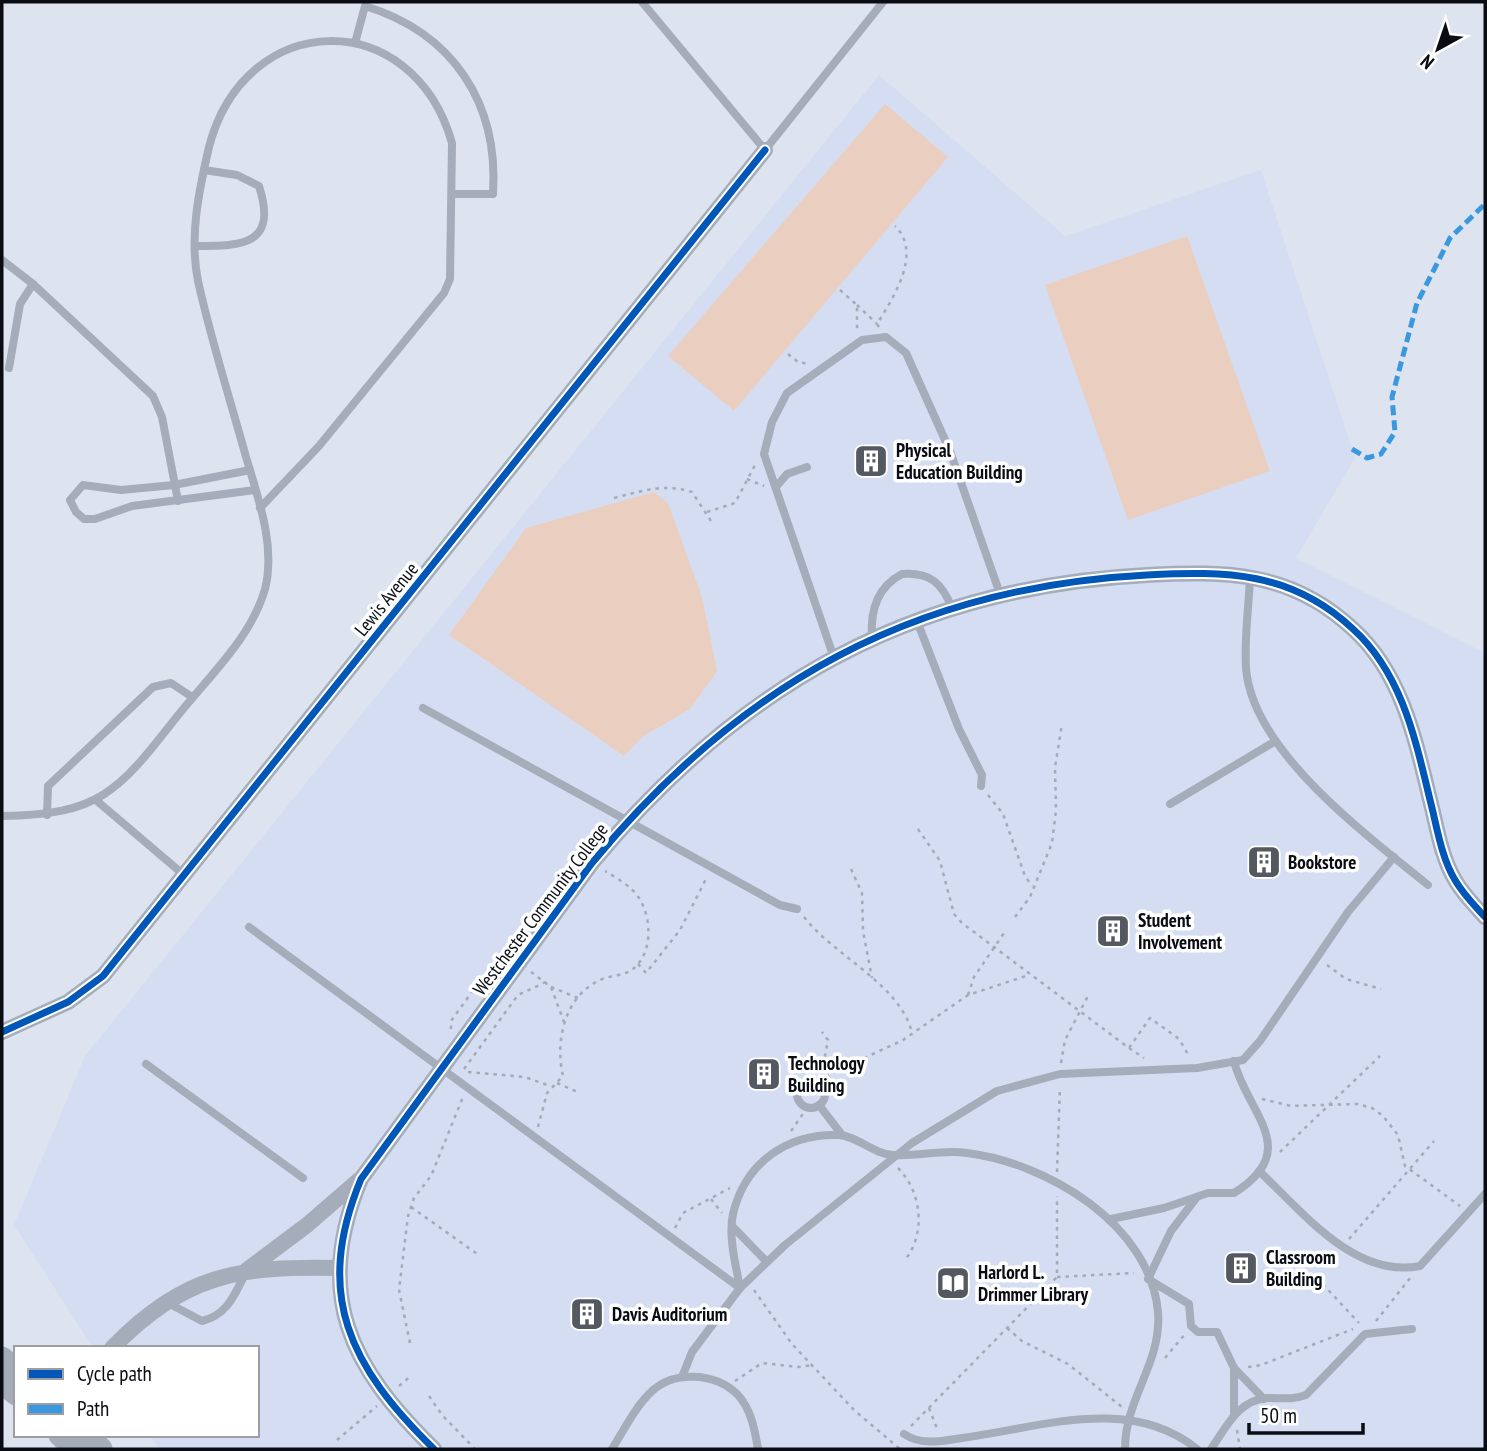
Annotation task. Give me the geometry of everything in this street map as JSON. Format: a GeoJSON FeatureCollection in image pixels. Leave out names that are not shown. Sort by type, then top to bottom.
{"type":"FeatureCollection","features":[{"type":"Feature","properties":{"kind":"main road"},"geometry":{"type":"LineString","coordinates":[[69,1437],[88,1441]]}},
{"type":"Feature","properties":{"kind":"street","name":"Lewis Avenue"},"geometry":{"type":"LineString","coordinates":[[2,1032],[84,992],[103,976],[765,150]]}},
{"type":"Feature","properties":{"kind":"street","name":"Westchester Community College"},"geometry":{"type":"LineString","coordinates":[[434,1449],[385,1399],[362,1361],[351,1334],[338,1268],[347,1215],[361,1179],[592,863],[627,821],[682,765],[751,709],[872,638],[916,619],[1000,594],[1086,578],[1191,573],[1250,576],[1295,590],[1327,607],[1377,654],[1396,688],[1413,733],[1440,840],[1454,879],[1485,917]]}},
{"type":"Feature","properties":{"kind":"street"},"geometry":{"type":"LineString","coordinates":[[247,1270],[307,1225],[361,1179]]}},
{"type":"Feature","properties":{"kind":"street"},"geometry":{"type":"LineString","coordinates":[[114,1346],[139,1320],[165,1301],[210,1280],[247,1270],[338,1268]]}},
{"type":"Feature","properties":{"kind":"lane"},"geometry":{"type":"LineString","coordinates":[[642,2],[765,150],[883,2]]}},
{"type":"Feature","properties":{"kind":"lane"},"geometry":{"type":"LineString","coordinates":[[355,43],[365,6],[416,27],[442,48],[462,72],[480,104],[490,131],[493,194],[453,194]]}},
{"type":"Feature","properties":{"kind":"lane"},"geometry":{"type":"LineString","coordinates":[[2,816],[47,815],[97,801],[139,765],[251,625],[265,589],[269,555],[260,508],[197,279],[196,208],[216,122],[231,93],[254,68],[278,53],[304,44],[355,43],[382,53],[407,69],[434,97],[452,143],[452,258],[444,293],[320,446],[260,508]]}},
{"type":"Feature","properties":{"kind":"lane"},"geometry":{"type":"LineString","coordinates":[[196,246],[245,244],[257,236],[264,223],[265,207],[259,186],[237,175],[204,170]]}},
{"type":"Feature","properties":{"kind":"lane"},"geometry":{"type":"LineString","coordinates":[[2,260],[33,284],[153,396],[162,416],[178,501]]}},
{"type":"Feature","properties":{"kind":"lane"},"geometry":{"type":"LineString","coordinates":[[9,368],[20,304],[33,284]]}},
{"type":"Feature","properties":{"kind":"lane"},"geometry":{"type":"LineString","coordinates":[[834,658],[764,454],[772,422],[787,393],[856,344],[886,337],[906,353],[950,451],[1000,594]]}},
{"type":"Feature","properties":{"kind":"lane"},"geometry":{"type":"LineString","coordinates":[[776,487],[787,474],[807,467]]}},
{"type":"Feature","properties":{"kind":"lane"},"geometry":{"type":"LineString","coordinates":[[250,470],[174,485],[121,490],[83,485],[70,500],[76,512],[84,519],[95,519],[115,509],[255,489]]}},
{"type":"Feature","properties":{"kind":"lane"},"geometry":{"type":"LineString","coordinates":[[872,638],[871,623],[877,599],[883,588],[902,574],[930,576],[940,584],[952,608]]}},
{"type":"Feature","properties":{"kind":"lane"},"geometry":{"type":"LineString","coordinates":[[1250,576],[1246,669],[1258,712],[1274,742],[1308,780],[1428,885]]}},
{"type":"Feature","properties":{"kind":"lane"},"geometry":{"type":"LineString","coordinates":[[916,619],[959,729],[982,775],[981,786]]}},
{"type":"Feature","properties":{"kind":"lane"},"geometry":{"type":"LineString","coordinates":[[47,815],[48,786],[153,687],[172,683],[192,697]]}},
{"type":"Feature","properties":{"kind":"lane"},"geometry":{"type":"LineString","coordinates":[[423,708],[788,909],[797,909]]}},
{"type":"Feature","properties":{"kind":"lane"},"geometry":{"type":"LineString","coordinates":[[1170,804],[1274,742]]}},
{"type":"Feature","properties":{"kind":"lane"},"geometry":{"type":"LineString","coordinates":[[97,801],[184,875]]}},
{"type":"Feature","properties":{"kind":"lane"},"geometry":{"type":"LineString","coordinates":[[682,1377],[692,1352],[740,1288],[767,1262],[912,1143],[997,1091],[1060,1074],[1197,1068],[1243,1060],[1260,1041],[1348,912],[1394,857]]}},
{"type":"Feature","properties":{"kind":"lane"},"geometry":{"type":"LineString","coordinates":[[249,927],[740,1288]]}},
{"type":"Feature","properties":{"kind":"lane"},"geometry":{"type":"LineString","coordinates":[[1111,1219],[1220,1192],[1234,1193],[1259,1171],[1265,1160],[1268,1136],[1255,1103],[1239,1083],[1234,1061]]}},
{"type":"Feature","properties":{"kind":"lane"},"geometry":{"type":"LineString","coordinates":[[146,1064],[303,1178]]}},
{"type":"Feature","properties":{"kind":"lane"},"geometry":{"type":"LineString","coordinates":[[807,1081],[820,1083],[825,1094],[819,1105],[808,1107],[798,1098],[798,1090],[807,1081]]}},
{"type":"Feature","properties":{"kind":"lane"},"geometry":{"type":"LineString","coordinates":[[819,1105],[842,1135],[870,1149],[894,1158],[967,1152],[1026,1168],[1057,1184],[1111,1219],[1131,1244],[1148,1276],[1158,1311],[1156,1352],[1128,1416],[1125,1449]]}},
{"type":"Feature","properties":{"kind":"lane"},"geometry":{"type":"LineString","coordinates":[[740,1288],[733,1215],[747,1181],[782,1146],[811,1137],[842,1135]]}},
{"type":"Feature","properties":{"kind":"lane"},"geometry":{"type":"LineString","coordinates":[[1259,1171],[1342,1246],[1383,1266],[1405,1269],[1420,1266],[1485,1194]]}},
{"type":"Feature","properties":{"kind":"lane"},"geometry":{"type":"LineString","coordinates":[[1148,1276],[1171,1231],[1197,1197]]}},
{"type":"Feature","properties":{"kind":"lane"},"geometry":{"type":"LineString","coordinates":[[733,1227],[767,1262]]}},
{"type":"Feature","properties":{"kind":"lane"},"geometry":{"type":"LineString","coordinates":[[165,1301],[202,1321],[214,1318],[228,1306],[247,1270]]}},
{"type":"Feature","properties":{"kind":"lane"},"geometry":{"type":"LineString","coordinates":[[1148,1276],[1189,1304],[1191,1326],[1198,1332],[1217,1332],[1234,1368],[1264,1399]]}},
{"type":"Feature","properties":{"kind":"lane"},"geometry":{"type":"LineString","coordinates":[[1211,1449],[1234,1416],[1252,1399],[1293,1400],[1306,1395],[1365,1334],[1412,1329]]}},
{"type":"Feature","properties":{"kind":"lane"},"geometry":{"type":"LineString","coordinates":[[1234,1368],[1234,1416]]}},
{"type":"Feature","properties":{"kind":"lane"},"geometry":{"type":"LineString","coordinates":[[612,1449],[630,1418],[653,1391],[682,1377],[697,1377],[721,1383],[738,1395],[751,1416],[758,1449]]}},
{"type":"Feature","properties":{"kind":"lane"},"geometry":{"type":"LineString","coordinates":[[904,1434],[928,1443],[1074,1418],[1128,1416],[1167,1429],[1197,1449]]}},
{"type":"Feature","properties":{"kind":"path"},"geometry":{"type":"LineString","coordinates":[[877,324],[900,284],[907,256],[904,235],[895,226]]}},
{"type":"Feature","properties":{"kind":"path"},"geometry":{"type":"LineString","coordinates":[[840,290],[877,324],[886,337]]}},
{"type":"Feature","properties":{"kind":"path"},"geometry":{"type":"LineString","coordinates":[[856,344],[857,305]]}},
{"type":"Feature","properties":{"kind":"path"},"geometry":{"type":"LineString","coordinates":[[788,354],[798,362],[823,366]]}},
{"type":"Feature","properties":{"kind":"path"},"geometry":{"type":"LineString","coordinates":[[707,512],[735,503],[757,461],[764,454]]}},
{"type":"Feature","properties":{"kind":"path"},"geometry":{"type":"LineString","coordinates":[[614,498],[675,487],[692,492],[711,522]]}},
{"type":"Feature","properties":{"kind":"path"},"geometry":{"type":"LineString","coordinates":[[1016,917],[1030,897],[1032,886],[1040,874],[1052,843],[1056,810],[1055,767],[1062,724]]}},
{"type":"Feature","properties":{"kind":"path"},"geometry":{"type":"LineString","coordinates":[[981,786],[1003,814],[1024,876],[1032,886]]}},
{"type":"Feature","properties":{"kind":"path"},"geometry":{"type":"LineString","coordinates":[[918,829],[940,861],[954,914],[1030,975],[1129,1048],[1150,1018],[1179,1039],[1197,1068]]}},
{"type":"Feature","properties":{"kind":"path"},"geometry":{"type":"LineString","coordinates":[[535,1139],[551,1087],[563,1076],[559,1060],[565,1023],[578,998],[595,982],[631,971],[646,952],[645,914],[639,898],[599,868]]}},
{"type":"Feature","properties":{"kind":"path"},"geometry":{"type":"LineString","coordinates":[[638,964],[646,973],[680,930],[713,868]]}},
{"type":"Feature","properties":{"kind":"path"},"geometry":{"type":"LineString","coordinates":[[851,869],[862,893],[863,931],[873,980]]}},
{"type":"Feature","properties":{"kind":"path"},"geometry":{"type":"LineString","coordinates":[[797,909],[816,933],[873,980],[909,1020],[912,1033]]}},
{"type":"Feature","properties":{"kind":"path"},"geometry":{"type":"LineString","coordinates":[[968,995],[974,976],[1004,933]]}},
{"type":"Feature","properties":{"kind":"path"},"geometry":{"type":"LineString","coordinates":[[451,1032],[451,1021],[480,979],[490,967],[510,957]]}},
{"type":"Feature","properties":{"kind":"path"},"geometry":{"type":"LineString","coordinates":[[1317,957],[1346,979],[1381,989]]}},
{"type":"Feature","properties":{"kind":"path"},"geometry":{"type":"LineString","coordinates":[[525,967],[551,987],[578,998]]}},
{"type":"Feature","properties":{"kind":"path"},"geometry":{"type":"LineString","coordinates":[[820,1083],[832,1073],[869,1058],[912,1033],[968,995],[1030,975]]}},
{"type":"Feature","properties":{"kind":"path"},"geometry":{"type":"LineString","coordinates":[[464,1069],[518,995],[546,982]]}},
{"type":"Feature","properties":{"kind":"path"},"geometry":{"type":"LineString","coordinates":[[551,987],[565,1023]]}},
{"type":"Feature","properties":{"kind":"path"},"geometry":{"type":"LineString","coordinates":[[1058,1277],[1060,1074],[1065,1040],[1089,994]]}},
{"type":"Feature","properties":{"kind":"path"},"geometry":{"type":"LineString","coordinates":[[820,1083],[828,1040],[822,1032]]}},
{"type":"Feature","properties":{"kind":"path"},"geometry":{"type":"LineString","coordinates":[[1265,1160],[1273,1158],[1380,1056]]}},
{"type":"Feature","properties":{"kind":"path"},"geometry":{"type":"LineString","coordinates":[[457,1063],[471,1074],[525,1077],[551,1087]]}},
{"type":"Feature","properties":{"kind":"path"},"geometry":{"type":"LineString","coordinates":[[410,1343],[398,1290],[403,1240],[411,1207],[431,1176],[471,1074]]}},
{"type":"Feature","properties":{"kind":"path"},"geometry":{"type":"LineString","coordinates":[[557,1083],[580,1093]]}},
{"type":"Feature","properties":{"kind":"path"},"geometry":{"type":"LineString","coordinates":[[1246,1092],[1292,1106],[1357,1104],[1383,1116],[1398,1135],[1405,1166],[1468,1213]]}},
{"type":"Feature","properties":{"kind":"path"},"geometry":{"type":"LineString","coordinates":[[782,1146],[808,1107]]}},
{"type":"Feature","properties":{"kind":"path"},"geometry":{"type":"LineString","coordinates":[[1342,1246],[1434,1141]]}},
{"type":"Feature","properties":{"kind":"path"},"geometry":{"type":"LineString","coordinates":[[894,1158],[914,1192],[919,1219],[916,1244],[905,1260]]}},
{"type":"Feature","properties":{"kind":"path"},"geometry":{"type":"LineString","coordinates":[[670,1237],[683,1213],[747,1181]]}},
{"type":"Feature","properties":{"kind":"path"},"geometry":{"type":"LineString","coordinates":[[411,1207],[480,1256]]}},
{"type":"Feature","properties":{"kind":"path"},"geometry":{"type":"LineString","coordinates":[[1234,1368],[1261,1365],[1376,1322],[1420,1266]]}},
{"type":"Feature","properties":{"kind":"path"},"geometry":{"type":"LineString","coordinates":[[895,1445],[1058,1277],[1112,1272],[1148,1276]]}},
{"type":"Feature","properties":{"kind":"path"},"geometry":{"type":"LineString","coordinates":[[1317,1278],[1362,1325]]}},
{"type":"Feature","properties":{"kind":"path"},"geometry":{"type":"LineString","coordinates":[[748,1280],[783,1335],[854,1410],[900,1449]]}},
{"type":"Feature","properties":{"kind":"path"},"geometry":{"type":"LineString","coordinates":[[1141,1384],[1191,1326]]}},
{"type":"Feature","properties":{"kind":"path"},"geometry":{"type":"LineString","coordinates":[[1007,1328],[1022,1341],[1068,1364],[1128,1416]]}},
{"type":"Feature","properties":{"kind":"path"},"geometry":{"type":"LineString","coordinates":[[733,1383],[738,1376],[762,1363],[798,1367],[813,1365]]}},
{"type":"Feature","properties":{"kind":"path"},"geometry":{"type":"LineString","coordinates":[[391,1393],[411,1376]]}},
{"type":"Feature","properties":{"kind":"path"},"geometry":{"type":"LineString","coordinates":[[429,1396],[442,1415],[475,1449]]}},
{"type":"Feature","properties":{"kind":"path"},"geometry":{"type":"LineString","coordinates":[[337,1440],[379,1404]]}},
{"type":"Feature","properties":{"kind":"path"},"geometry":{"type":"LineString","coordinates":[[929,1408],[941,1441]]}},
{"type":"Feature","properties":{"kind":"shaded area"},"geometry":{"type":"Polygon","coordinates":[[[879,75],[1065,236],[1261,170],[1355,458],[1296,558],[1485,653],[1485,1449],[159,1449],[151,1437],[259,1437],[259,1346],[92,1346],[14,1225],[85,1056],[879,75]]]}},
{"type":"Feature","properties":{"kind":"shaded area"},"geometry":{"type":"Polygon","coordinates":[[[885,104],[948,157],[734,411],[668,356],[885,104]]]}},
{"type":"Feature","properties":{"kind":"shaded area"},"geometry":{"type":"Polygon","coordinates":[[[1187,236],[1270,471],[1128,520],[1045,285],[1187,236]]]}},
{"type":"Feature","properties":{"kind":"shaded area"},"geometry":{"type":"Polygon","coordinates":[[[654,492],[668,503],[702,597],[717,671],[690,709],[642,737],[624,756],[449,635],[526,528],[654,492]]]}},
{"type":"Feature","properties":{"kind":"marked path"},"geometry":{"type":"LineString","coordinates":[[1352,449],[1367,458],[1381,454],[1395,432],[1392,397],[1417,303],[1450,238],[1485,204]]}},
{"type":"Feature","properties":{"kind":"cycle path"},"geometry":{"type":"LineString","coordinates":[[2,1032],[68,1002],[103,976],[765,150]]}},
{"type":"Feature","properties":{"kind":"cycle path"},"geometry":{"type":"LineString","coordinates":[[434,1449],[380,1389],[361,1358],[348,1327],[341,1294],[340,1259],[347,1221],[361,1179],[592,863],[649,800],[708,744],[771,696],[837,656],[908,624],[982,600],[1062,583],[1147,575],[1204,574],[1231,575],[1281,585],[1330,610],[1353,629],[1385,668],[1397,691],[1414,738],[1447,864],[1462,890],[1485,917]]}},
{"type":"Feature","properties":{"kind":"place","name":"Physical Education Building"},"geometry":{"type":"Point","coordinates":[871,461]}},
{"type":"Feature","properties":{"kind":"place","name":"Bookstore"},"geometry":{"type":"Point","coordinates":[1264,862]}},
{"type":"Feature","properties":{"kind":"place","name":"Student Involvement"},"geometry":{"type":"Point","coordinates":[1113,931]}},
{"type":"Feature","properties":{"kind":"place","name":"Technology Building"},"geometry":{"type":"Point","coordinates":[764,1074]}},
{"type":"Feature","properties":{"kind":"place","name":"Classroom Building"},"geometry":{"type":"Point","coordinates":[1241,1268]}},
{"type":"Feature","properties":{"kind":"place","name":"Harlord L. Drimmer Library"},"geometry":{"type":"Point","coordinates":[953,1283]}},
{"type":"Feature","properties":{"kind":"place","name":"Davis Auditorium"},"geometry":{"type":"Point","coordinates":[587,1314]}}]}
